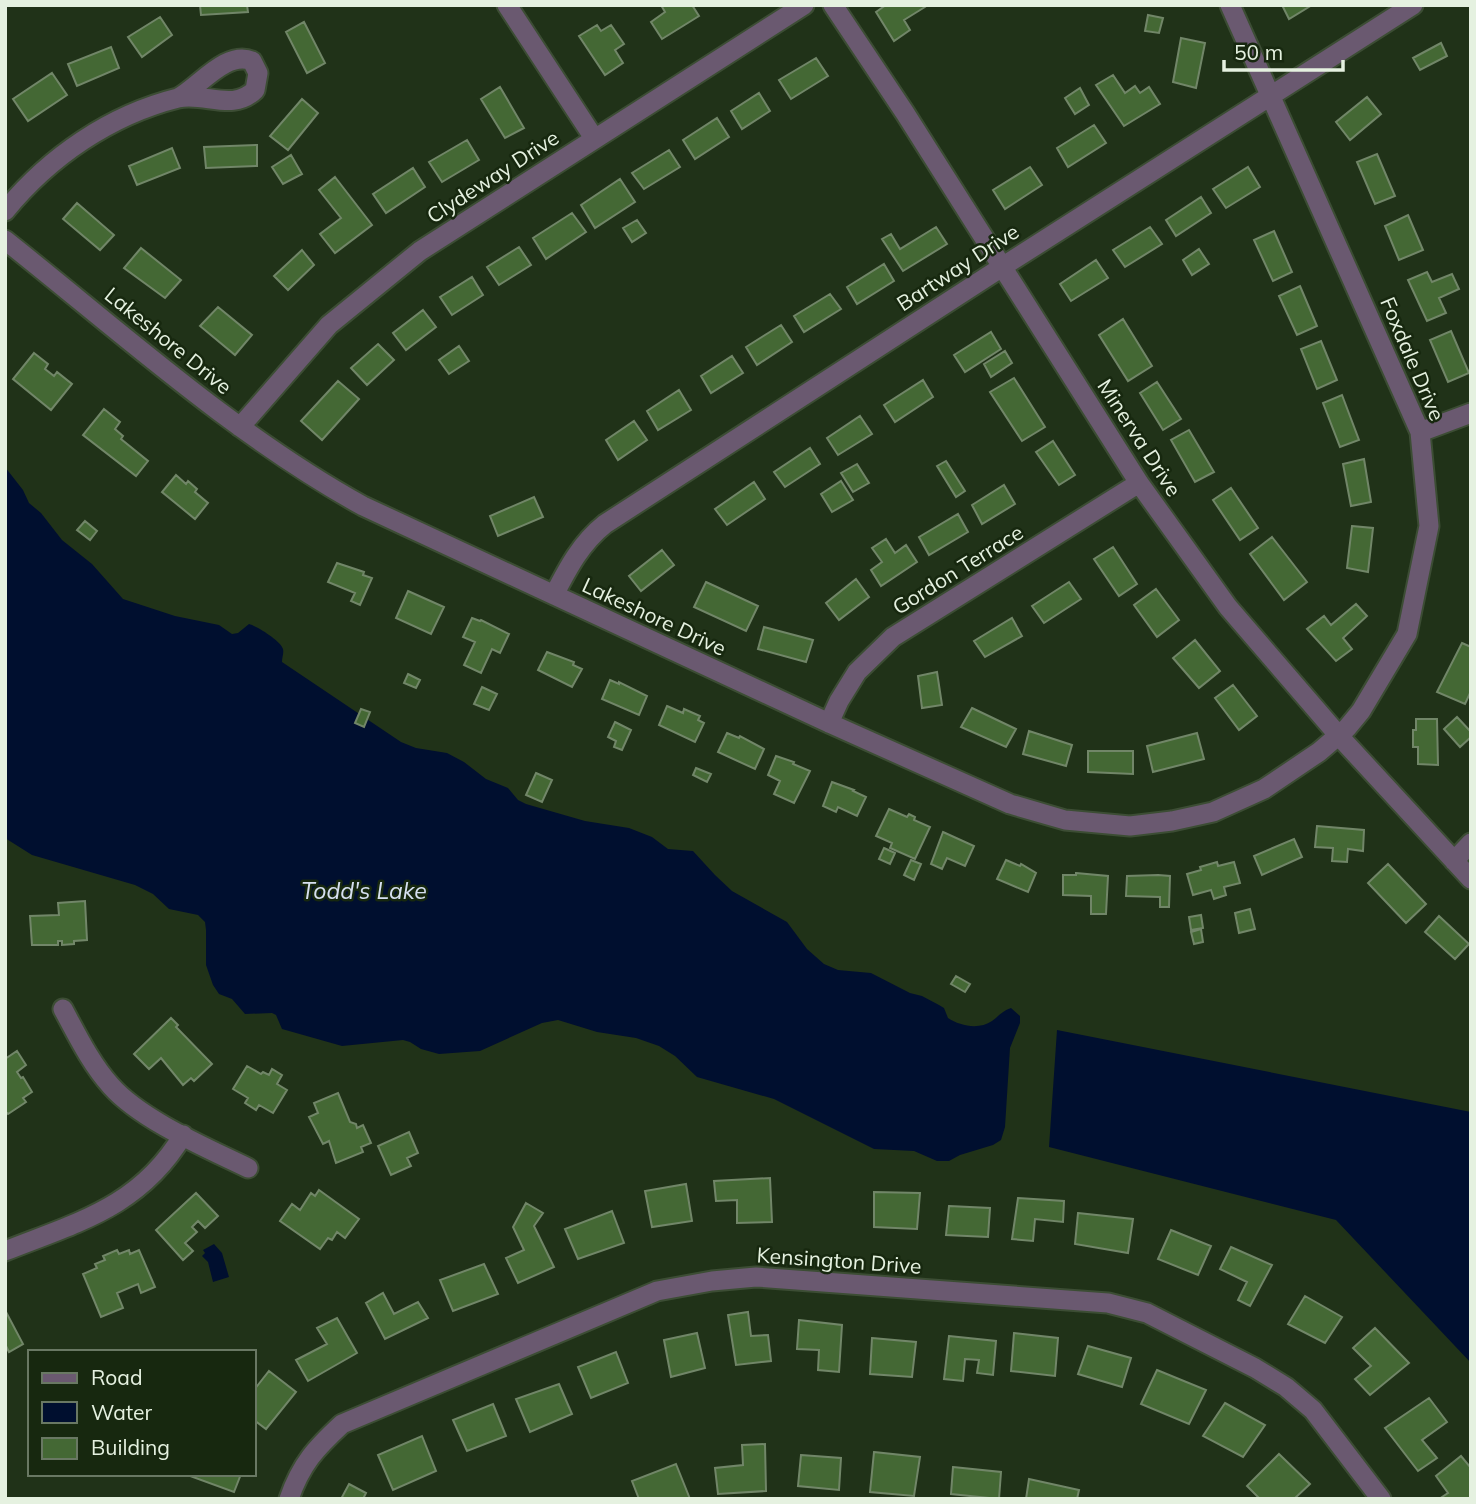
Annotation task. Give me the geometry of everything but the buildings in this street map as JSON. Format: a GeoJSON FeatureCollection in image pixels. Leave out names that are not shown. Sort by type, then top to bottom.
{"type":"FeatureCollection","features":[{"type":"Feature","properties":{"kind":"street"},"geometry":{"type":"LineString","coordinates":[[507,5],[594,138]]}},
{"type":"Feature","properties":{"kind":"street","name":"Clydeway Drive"},"geometry":{"type":"LineString","coordinates":[[240,427],[329,325],[420,251],[804,5]]}},
{"type":"Feature","properties":{"kind":"street","name":"Minerva Drive"},"geometry":{"type":"LineString","coordinates":[[833,5],[1139,484],[1228,607],[1339,736],[1471,878]]}},
{"type":"Feature","properties":{"kind":"street","name":"Foxdale Drive"},"geometry":{"type":"LineString","coordinates":[[1230,5],[1420,432],[1429,526],[1406,634],[1361,711],[1339,736]]}},
{"type":"Feature","properties":{"kind":"street","name":"Bartway Drive"},"geometry":{"type":"LineString","coordinates":[[554,595],[583,545],[606,524],[1413,5]]}},
{"type":"Feature","properties":{"kind":"street"},"geometry":{"type":"LineString","coordinates":[[5,211],[44,169],[73,146],[133,115],[178,98]]}},
{"type":"Feature","properties":{"kind":"street","name":"Lakeshore Drive"},"geometry":{"type":"LineString","coordinates":[[5,240],[240,427],[299,470],[363,506],[829,723],[1010,804],[1065,820],[1108,825],[1157,823],[1213,812],[1264,789],[1292,772],[1339,736]]}},
{"type":"Feature","properties":{"kind":"street"},"geometry":{"type":"LineString","coordinates":[[1420,432],[1471,413]]}},
{"type":"Feature","properties":{"kind":"street","name":"Gordon Terrace"},"geometry":{"type":"LineString","coordinates":[[829,723],[857,672],[893,637],[1139,484]]}},
{"type":"Feature","properties":{"kind":"street"},"geometry":{"type":"LineString","coordinates":[[1454,861],[1471,843]]}},
{"type":"Feature","properties":{"kind":"street"},"geometry":{"type":"LineString","coordinates":[[63,1009],[91,1058],[111,1086],[129,1103],[183,1135],[248,1168]]}},
{"type":"Feature","properties":{"kind":"street"},"geometry":{"type":"LineString","coordinates":[[5,1251],[89,1217],[135,1192],[164,1164],[183,1135]]}},
{"type":"Feature","properties":{"kind":"street","name":"Kensington Drive"},"geometry":{"type":"LineString","coordinates":[[289,1499],[297,1475],[318,1445],[342,1424],[657,1291],[712,1281],[756,1277],[1108,1303],[1147,1313],[1255,1368],[1286,1387],[1313,1410],[1381,1499]]}},
{"type":"Feature","properties":{"kind":"water","name":"Todd's Lake"},"geometry":{"type":"Polygon","coordinates":[[[5,467],[23,490],[29,503],[41,513],[62,540],[92,564],[123,599],[175,616],[219,625],[232,634],[238,633],[249,624],[253,625],[278,642],[283,651],[282,662],[401,742],[416,748],[447,753],[486,779],[508,788],[518,800],[526,804],[585,821],[629,828],[652,837],[668,849],[693,851],[732,891],[787,922],[807,949],[824,964],[838,970],[871,973],[939,1005],[944,1008],[948,1018],[964,1025],[987,1024],[1011,1008],[1020,1016],[1020,1023],[1010,1048],[1005,1127],[1001,1140],[949,1161],[937,1161],[914,1151],[874,1149],[774,1099],[697,1077],[675,1056],[659,1046],[558,1020],[542,1023],[480,1051],[439,1054],[403,1040],[342,1046],[282,1029],[276,1015],[272,1013],[245,1014],[232,999],[219,994],[213,985],[206,965],[205,922],[198,915],[169,909],[153,894],[135,885],[32,855],[5,838],[5,467]]]}},
{"type":"Feature","properties":{"kind":"water"},"geometry":{"type":"Polygon","coordinates":[[[1057,1030],[1471,1112],[1471,1363],[1336,1220],[1049,1147],[1057,1030]]]}},
{"type":"Feature","properties":{"kind":"water"},"geometry":{"type":"Polygon","coordinates":[[[214,1244],[222,1253],[229,1277],[213,1282],[208,1262],[202,1256],[205,1253],[203,1250],[214,1244]]]}}]}
